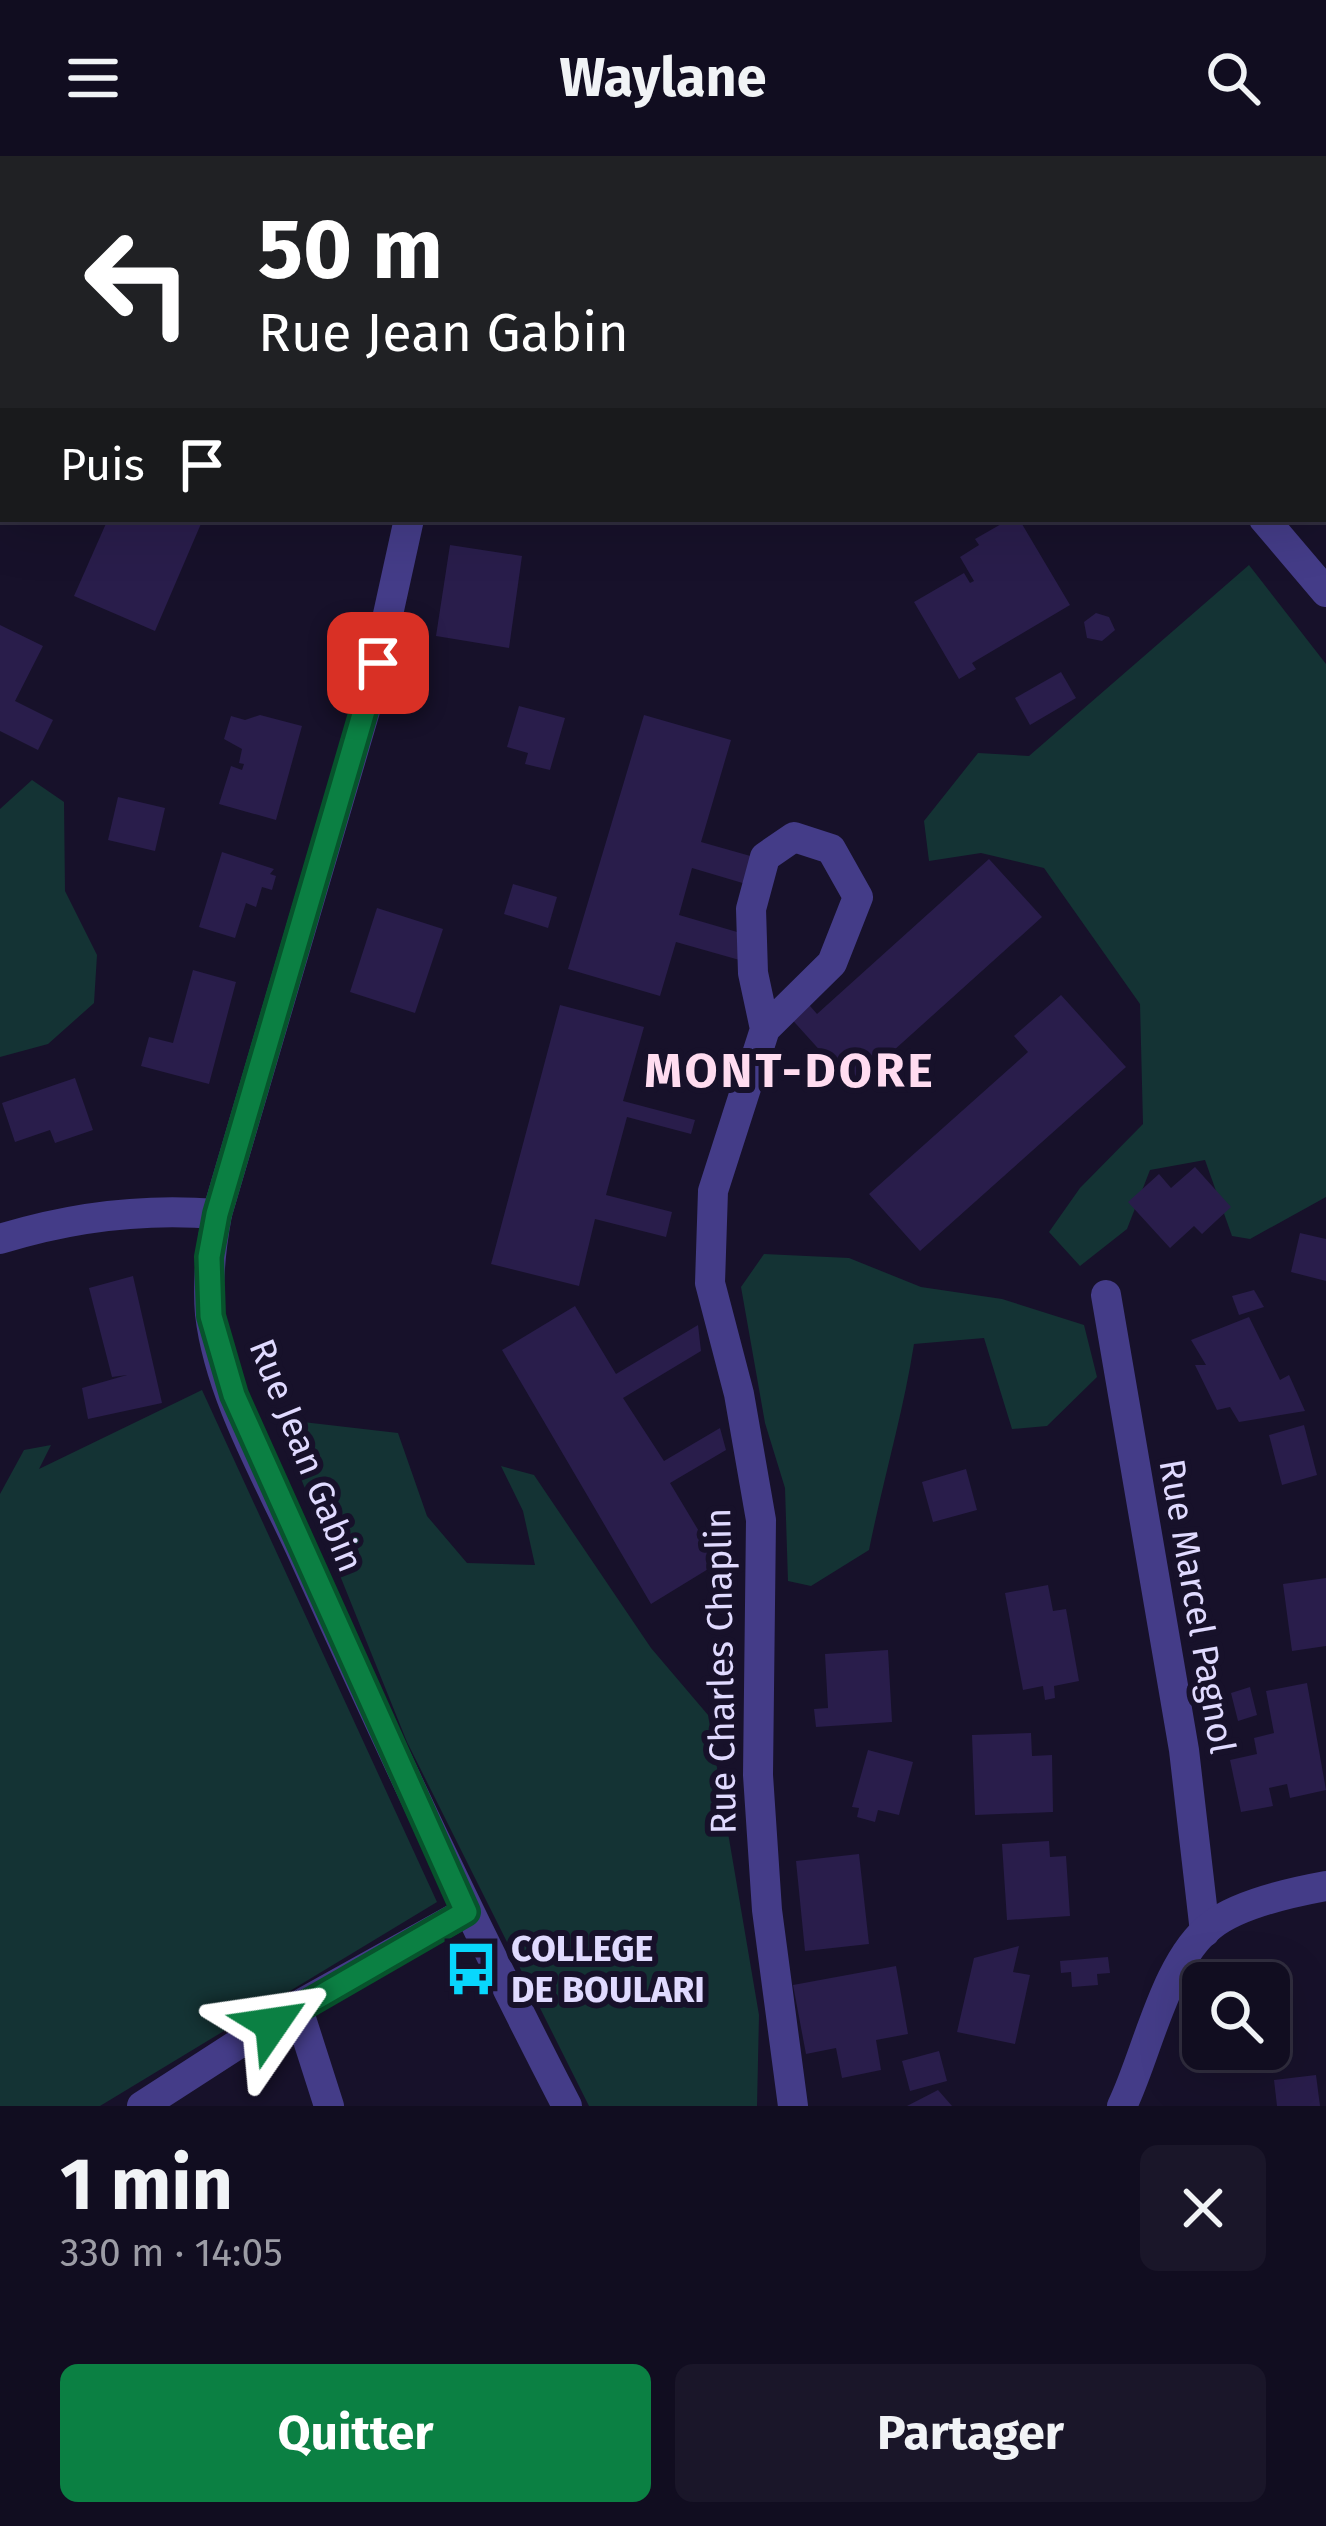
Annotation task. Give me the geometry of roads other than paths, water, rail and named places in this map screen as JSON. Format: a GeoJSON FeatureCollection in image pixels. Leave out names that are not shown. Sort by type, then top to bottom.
{"type":"FeatureCollection","features":[{"type":"Feature","properties":{"kind":"street","name":"Rue Jean Gabin"},"geometry":{"type":"LineString","coordinates":[[408,522],[372,687],[217,1214],[209,1257],[211,1316],[245,1426],[466,1912],[568,2106]]}},
{"type":"Feature","properties":{"kind":"street"},"geometry":{"type":"LineString","coordinates":[[1267,522],[1326,592]]}},
{"type":"Feature","properties":{"kind":"street","name":"Rue Charles Chaplin"},"geometry":{"type":"LineString","coordinates":[[764,1029],[832,963],[858,897],[831,849],[794,837],[765,857],[751,909],[754,973],[764,1029],[713,1191],[710,1283],[740,1394],[760,1520],[758,1775],[767,1910],[793,2106]]}},
{"type":"Feature","properties":{"kind":"street"},"geometry":{"type":"LineString","coordinates":[[0,1239],[158,1209],[217,1214]]}},
{"type":"Feature","properties":{"kind":"street","name":"Rue Marcel Pagnol"},"geometry":{"type":"LineString","coordinates":[[1106,1295],[1184,1750],[1205,1931]]}},
{"type":"Feature","properties":{"kind":"street"},"geometry":{"type":"LineString","coordinates":[[1122,2106],[1151,2028],[1205,1931],[1227,1917],[1326,1886]]}},
{"type":"Feature","properties":{"kind":"street"},"geometry":{"type":"LineString","coordinates":[[142,2106],[297,2006],[466,1912]]}},
{"type":"Feature","properties":{"kind":"street"},"geometry":{"type":"LineString","coordinates":[[297,2006],[328,2106]]}},
{"type":"Feature","properties":{"kind":"place","name":"COLLEGE DE BOULARI"},"geometry":{"type":"Point","coordinates":[471,1969]}},
{"type":"Feature","properties":{"kind":"district","name":"MONT-DORE"},"geometry":{"type":"Point","coordinates":[790,1070]}}]}
